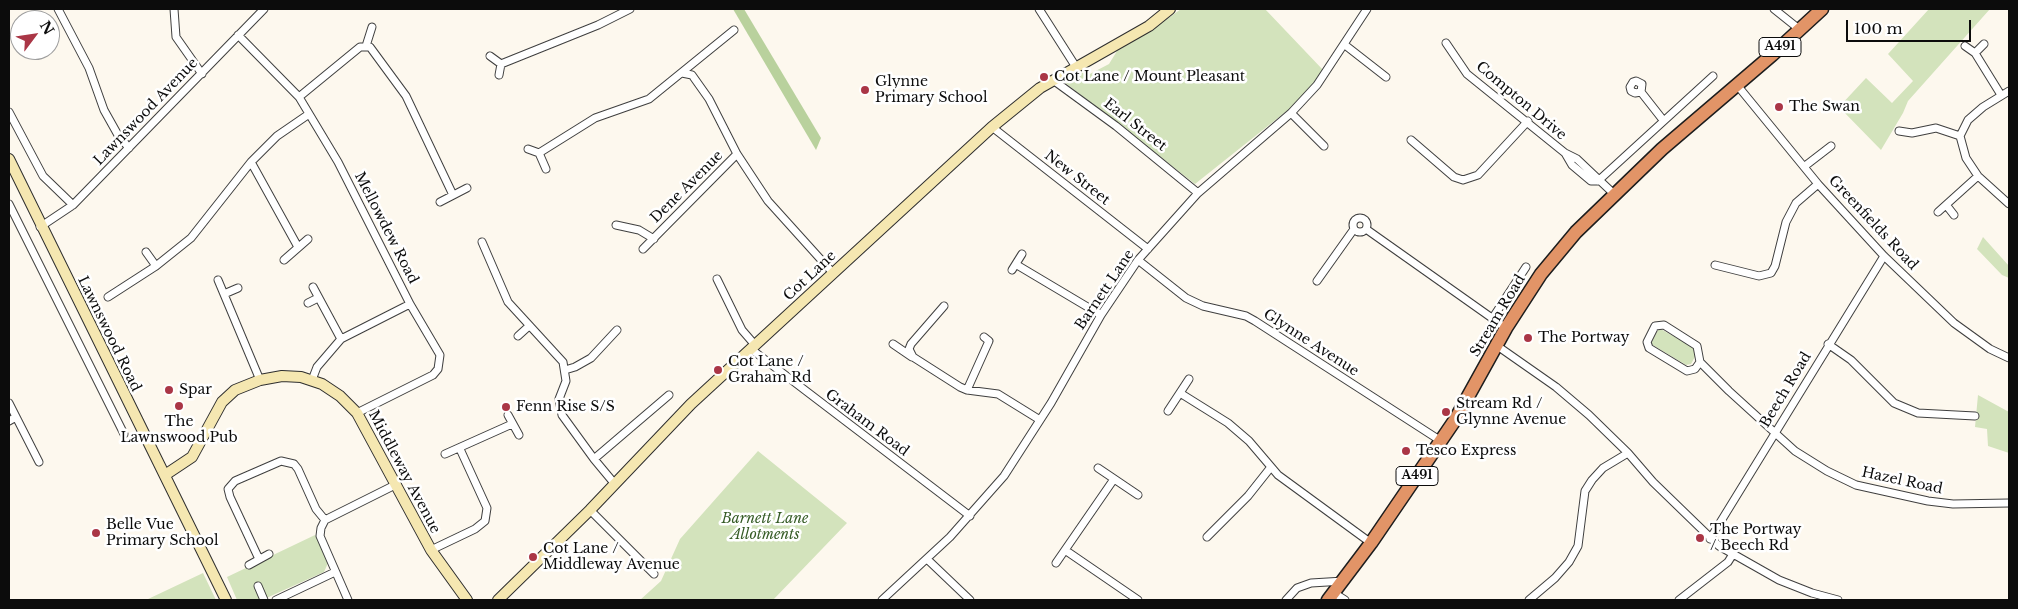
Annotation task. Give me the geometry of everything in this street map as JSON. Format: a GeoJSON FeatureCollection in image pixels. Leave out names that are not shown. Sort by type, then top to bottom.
{"type":"FeatureCollection","features":[{"type":"Feature","properties":{"kind":"highway","name":"A491"},"geometry":{"type":"LineString","coordinates":[[1737,85],[1822,9]]}},
{"type":"Feature","properties":{"kind":"highway","name":"Stream Road"},"geometry":{"type":"LineString","coordinates":[[1336,598],[1344,580],[1455,420],[1506,328],[1541,274],[1576,232],[1614,194],[1662,148],[1737,85]]}},
{"type":"Feature","properties":{"kind":"street"},"geometry":{"type":"LineString","coordinates":[[58,9],[89,68],[104,110],[118,135],[130,148]]}},
{"type":"Feature","properties":{"kind":"street"},"geometry":{"type":"LineString","coordinates":[[174,9],[176,37],[202,74]]}},
{"type":"Feature","properties":{"kind":"street","name":"Lawnswood Avenue"},"geometry":{"type":"LineString","coordinates":[[40,227],[73,205],[264,9]]}},
{"type":"Feature","properties":{"kind":"street"},"geometry":{"type":"LineString","coordinates":[[500,64],[598,25],[630,9]]}},
{"type":"Feature","properties":{"kind":"street"},"geometry":{"type":"LineString","coordinates":[[1039,9],[1076,67]]}},
{"type":"Feature","properties":{"kind":"street","name":"Cot Lane"},"geometry":{"type":"LineString","coordinates":[[498,600],[590,510],[691,404],[992,127],[1054,80],[1149,26],[1170,9]]}},
{"type":"Feature","properties":{"kind":"street","name":"Barnett Lane"},"geometry":{"type":"LineString","coordinates":[[882,600],[970,516],[1004,476],[1040,420],[1101,315],[1138,260],[1198,193],[1291,113],[1317,86],[1367,9]]}},
{"type":"Feature","properties":{"kind":"street"},"geometry":{"type":"LineString","coordinates":[[1774,9],[1799,29]]}},
{"type":"Feature","properties":{"kind":"street"},"geometry":{"type":"LineString","coordinates":[[366,46],[372,27]]}},
{"type":"Feature","properties":{"kind":"street"},"geometry":{"type":"LineString","coordinates":[[540,153],[595,118],[649,99],[734,30]]}},
{"type":"Feature","properties":{"kind":"street","name":"Mellowdew Road"},"geometry":{"type":"LineString","coordinates":[[238,35],[299,97],[338,162],[410,304],[440,355],[438,369],[433,374],[357,413]]}},
{"type":"Feature","properties":{"kind":"street","name":"Compton Drive"},"geometry":{"type":"LineString","coordinates":[[1446,43],[1467,74],[1564,153],[1577,159],[1595,174],[1598,181],[1614,194]]}},
{"type":"Feature","properties":{"kind":"street"},"geometry":{"type":"LineString","coordinates":[[1975,53],[1984,44]]}},
{"type":"Feature","properties":{"kind":"street"},"geometry":{"type":"LineString","coordinates":[[1345,45],[1386,76]]}},
{"type":"Feature","properties":{"kind":"street"},"geometry":{"type":"LineString","coordinates":[[299,97],[360,47],[366,46],[374,51],[406,96],[453,195]]}},
{"type":"Feature","properties":{"kind":"street"},"geometry":{"type":"LineString","coordinates":[[1965,46],[1975,53],[2001,95]]}},
{"type":"Feature","properties":{"kind":"street"},"geometry":{"type":"LineString","coordinates":[[490,56],[500,64]]}},
{"type":"Feature","properties":{"kind":"street"},"geometry":{"type":"LineString","coordinates":[[499,75],[500,64]]}},
{"type":"Feature","properties":{"kind":"street","name":"Dene Avenue"},"geometry":{"type":"LineString","coordinates":[[682,72],[692,75],[709,99],[737,154],[783,220],[833,273]]}},
{"type":"Feature","properties":{"kind":"street"},"geometry":{"type":"LineString","coordinates":[[1598,181],[1713,76]]}},
{"type":"Feature","properties":{"kind":"street","name":"Earl Street"},"geometry":{"type":"LineString","coordinates":[[1054,80],[1116,126],[1198,193]]}},
{"type":"Feature","properties":{"kind":"street","name":"Greenfields Road"},"geometry":{"type":"LineString","coordinates":[[1737,85],[1818,184],[1884,256],[1954,323],[1990,349],[2009,358]]}},
{"type":"Feature","properties":{"kind":"street"},"geometry":{"type":"LineString","coordinates":[[2009,91],[1968,120],[1960,136],[1966,158],[1978,176],[2009,204]]}},
{"type":"Feature","properties":{"kind":"street"},"geometry":{"type":"LineString","coordinates":[[1641,92],[1663,120]]}},
{"type":"Feature","properties":{"kind":"street"},"geometry":{"type":"LineString","coordinates":[[9,112],[43,176],[73,205]]}},
{"type":"Feature","properties":{"kind":"street"},"geometry":{"type":"LineString","coordinates":[[1291,113],[1324,146]]}},
{"type":"Feature","properties":{"kind":"street"},"geometry":{"type":"LineString","coordinates":[[108,297],[156,266],[191,238],[250,162],[277,136],[309,114]]}},
{"type":"Feature","properties":{"kind":"street"},"geometry":{"type":"LineString","coordinates":[[1411,140],[1454,177],[1463,180],[1470,179],[1478,175],[1528,122]]}},
{"type":"Feature","properties":{"kind":"street","name":"New Street"},"geometry":{"type":"LineString","coordinates":[[992,127],[1148,249]]}},
{"type":"Feature","properties":{"kind":"street"},"geometry":{"type":"LineString","coordinates":[[1899,131],[1912,133],[1936,128],[1960,136]]}},
{"type":"Feature","properties":{"kind":"street"},"geometry":{"type":"LineString","coordinates":[[1421,149],[1426,142]]}},
{"type":"Feature","properties":{"kind":"street"},"geometry":{"type":"LineString","coordinates":[[1805,166],[1831,146]]}},
{"type":"Feature","properties":{"kind":"street"},"geometry":{"type":"LineString","coordinates":[[528,149],[540,153]]}},
{"type":"Feature","properties":{"kind":"street"},"geometry":{"type":"LineString","coordinates":[[540,153],[546,169]]}},
{"type":"Feature","properties":{"kind":"street","name":"Dene Avenue"},"geometry":{"type":"LineString","coordinates":[[643,249],[737,154]]}},
{"type":"Feature","properties":{"kind":"street","name":"Lawnswood Road"},"geometry":{"type":"LineString","coordinates":[[9,159],[40,227],[226,600]]}},
{"type":"Feature","properties":{"kind":"street"},"geometry":{"type":"LineString","coordinates":[[250,162],[298,247]]}},
{"type":"Feature","properties":{"kind":"street"},"geometry":{"type":"LineString","coordinates":[[1938,212],[1947,206],[1978,176]]}},
{"type":"Feature","properties":{"kind":"street"},"geometry":{"type":"LineString","coordinates":[[1715,265],[1759,276],[1771,273],[1775,266],[1786,222],[1796,203],[1818,184]]}},
{"type":"Feature","properties":{"kind":"street"},"geometry":{"type":"LineString","coordinates":[[440,202],[467,188]]}},
{"type":"Feature","properties":{"kind":"street"},"geometry":{"type":"LineString","coordinates":[[9,204],[124,434]]}},
{"type":"Feature","properties":{"kind":"street"},"geometry":{"type":"LineString","coordinates":[[1947,206],[1954,214]]}},
{"type":"Feature","properties":{"kind":"street"},"geometry":{"type":"LineString","coordinates":[[1318,281],[1354,229],[1354,222],[1360,218],[1367,222],[1366,229]]}},
{"type":"Feature","properties":{"kind":"street","name":"Dene Avenue"},"geometry":{"type":"LineString","coordinates":[[616,225],[639,230],[654,239]]}},
{"type":"Feature","properties":{"kind":"street"},"geometry":{"type":"LineString","coordinates":[[1354,229],[1360,232],[1366,229]]}},
{"type":"Feature","properties":{"kind":"street"},"geometry":{"type":"LineString","coordinates":[[1366,229],[1506,328]]}},
{"type":"Feature","properties":{"kind":"street"},"geometry":{"type":"LineString","coordinates":[[284,260],[308,239]]}},
{"type":"Feature","properties":{"kind":"street"},"geometry":{"type":"LineString","coordinates":[[482,242],[508,302],[529,326],[560,356],[565,370],[566,381],[559,399],[562,415],[614,483]]}},
{"type":"Feature","properties":{"kind":"street"},"geometry":{"type":"LineString","coordinates":[[146,252],[156,266]]}},
{"type":"Feature","properties":{"kind":"street"},"geometry":{"type":"LineString","coordinates":[[1022,254],[1014,267],[1101,315]]}},
{"type":"Feature","properties":{"kind":"street","name":"Beech Road"},"geometry":{"type":"LineString","coordinates":[[1710,539],[1828,344],[1884,256]]}},
{"type":"Feature","properties":{"kind":"street","name":"Glynne Avenue"},"geometry":{"type":"LineString","coordinates":[[1138,260],[1186,298],[1203,306],[1246,316],[1255,321],[1441,441]]}},
{"type":"Feature","properties":{"kind":"street"},"geometry":{"type":"LineString","coordinates":[[1492,318],[1526,267]]}},
{"type":"Feature","properties":{"kind":"street","name":"Graham Road"},"geometry":{"type":"LineString","coordinates":[[717,279],[742,330],[753,347],[970,516]]}},
{"type":"Feature","properties":{"kind":"street"},"geometry":{"type":"LineString","coordinates":[[218,280],[260,380]]}},
{"type":"Feature","properties":{"kind":"street"},"geometry":{"type":"LineString","coordinates":[[313,287],[341,339]]}},
{"type":"Feature","properties":{"kind":"street"},"geometry":{"type":"LineString","coordinates":[[224,294],[238,288]]}},
{"type":"Feature","properties":{"kind":"street"},"geometry":{"type":"LineString","coordinates":[[723,292],[731,288]]}},
{"type":"Feature","properties":{"kind":"street"},"geometry":{"type":"LineString","coordinates":[[308,303],[318,298]]}},
{"type":"Feature","properties":{"kind":"street"},"geometry":{"type":"LineString","coordinates":[[312,380],[317,367],[341,339],[410,304]]}},
{"type":"Feature","properties":{"kind":"street"},"geometry":{"type":"LineString","coordinates":[[913,357],[909,349],[911,344],[944,306]]}},
{"type":"Feature","properties":{"kind":"street","name":"Hazel Road"},"geometry":{"type":"LineString","coordinates":[[1700,362],[1695,368],[1687,371],[1649,348],[1646,342],[1655,326],[1664,325],[1697,346],[1700,362],[1729,391],[1776,431],[1795,450],[1827,471],[1856,485],[1928,501],[1953,504],[2009,503]]}},
{"type":"Feature","properties":{"kind":"street"},"geometry":{"type":"LineString","coordinates":[[518,336],[529,326]]}},
{"type":"Feature","properties":{"kind":"street"},"geometry":{"type":"LineString","coordinates":[[565,370],[591,358],[616,330]]}},
{"type":"Feature","properties":{"kind":"street"},"geometry":{"type":"LineString","coordinates":[[967,390],[989,341],[984,337]]}},
{"type":"Feature","properties":{"kind":"street"},"geometry":{"type":"LineString","coordinates":[[893,344],[943,378],[967,390],[998,394],[1040,420]]}},
{"type":"Feature","properties":{"kind":"street"},"geometry":{"type":"LineString","coordinates":[[1828,344],[1852,360],[1894,403],[1918,413],[1971,416],[1968,424]]}},
{"type":"Feature","properties":{"kind":"street"},"geometry":{"type":"LineString","coordinates":[[1496,346],[1556,387],[1628,453],[1652,482],[1710,539],[1779,580],[1812,593],[1838,600]]}},
{"type":"Feature","properties":{"kind":"street","name":"Middleway Avenue"},"geometry":{"type":"LineString","coordinates":[[165,475],[192,457],[226,398],[234,390],[260,380],[290,376],[312,380],[340,396],[357,413],[431,550],[467,600]]}},
{"type":"Feature","properties":{"kind":"street"},"geometry":{"type":"LineString","coordinates":[[1168,412],[1188,379]]}},
{"type":"Feature","properties":{"kind":"street"},"geometry":{"type":"LineString","coordinates":[[1180,393],[1228,423],[1249,441],[1271,467],[1308,498],[1371,543]]}},
{"type":"Feature","properties":{"kind":"street"},"geometry":{"type":"LineString","coordinates":[[594,459],[669,395]]}},
{"type":"Feature","properties":{"kind":"street"},"geometry":{"type":"LineString","coordinates":[[9,403],[12,419],[39,462]]}},
{"type":"Feature","properties":{"kind":"street"},"geometry":{"type":"LineString","coordinates":[[508,415],[519,435]]}},
{"type":"Feature","properties":{"kind":"street"},"geometry":{"type":"LineString","coordinates":[[445,454],[460,449],[512,424]]}},
{"type":"Feature","properties":{"kind":"street"},"geometry":{"type":"LineString","coordinates":[[431,550],[475,529],[485,521],[487,508],[460,449]]}},
{"type":"Feature","properties":{"kind":"street"},"geometry":{"type":"LineString","coordinates":[[1529,600],[1555,578],[1569,562],[1578,546],[1585,491],[1592,480],[1602,468],[1628,453]]}},
{"type":"Feature","properties":{"kind":"street"},"geometry":{"type":"LineString","coordinates":[[259,559],[230,497],[228,489],[236,481],[281,461],[294,464],[298,468],[316,508],[325,520]]}},
{"type":"Feature","properties":{"kind":"street"},"geometry":{"type":"LineString","coordinates":[[1206,537],[1248,496],[1271,467]]}},
{"type":"Feature","properties":{"kind":"street"},"geometry":{"type":"LineString","coordinates":[[1098,468],[1138,496]]}},
{"type":"Feature","properties":{"kind":"street"},"geometry":{"type":"LineString","coordinates":[[1056,563],[1114,479]]}},
{"type":"Feature","properties":{"kind":"street"},"geometry":{"type":"LineString","coordinates":[[348,600],[320,536],[325,520],[397,484]]}},
{"type":"Feature","properties":{"kind":"street"},"geometry":{"type":"LineString","coordinates":[[590,510],[654,574]]}},
{"type":"Feature","properties":{"kind":"street"},"geometry":{"type":"LineString","coordinates":[[1065,550],[1138,600]]}},
{"type":"Feature","properties":{"kind":"street"},"geometry":{"type":"LineString","coordinates":[[249,565],[269,554]]}},
{"type":"Feature","properties":{"kind":"street"},"geometry":{"type":"LineString","coordinates":[[1678,600],[1728,562],[1733,554]]}},
{"type":"Feature","properties":{"kind":"street"},"geometry":{"type":"LineString","coordinates":[[927,559],[970,600]]}},
{"type":"Feature","properties":{"kind":"street"},"geometry":{"type":"LineString","coordinates":[[276,600],[335,572]]}},
{"type":"Feature","properties":{"kind":"street"},"geometry":{"type":"LineString","coordinates":[[1286,600],[1297,588],[1311,583],[1344,580]]}},
{"type":"Feature","properties":{"kind":"street"},"geometry":{"type":"LineString","coordinates":[[258,586],[264,600]]}},
{"type":"Feature","properties":{"kind":"green space"},"geometry":{"type":"Polygon","coordinates":[[[733,9],[744,9],[821,138],[816,150],[733,9]]]}},
{"type":"Feature","properties":{"kind":"green space"},"geometry":{"type":"Polygon","coordinates":[[[1181,9],[1265,9],[1324,71],[1298,102],[1195,184],[1063,81],[1080,72],[1088,75],[1109,64],[1117,51],[1181,9]]]}},
{"type":"Feature","properties":{"kind":"green space"},"geometry":{"type":"Polygon","coordinates":[[[1929,9],[1990,9],[1908,101],[1881,150],[1839,107],[1866,78],[1892,103],[1913,81],[1888,54],[1929,9]]]}},
{"type":"Feature","properties":{"kind":"green space"},"geometry":{"type":"Polygon","coordinates":[[[1983,237],[2009,266],[2009,278],[2002,275],[1977,249],[1983,237]]]}},
{"type":"Feature","properties":{"kind":"green space"},"geometry":{"type":"Polygon","coordinates":[[[1659,328],[1696,349],[1697,353],[1691,364],[1686,365],[1651,344],[1659,328]]]}},
{"type":"Feature","properties":{"kind":"green space"},"geometry":{"type":"Polygon","coordinates":[[[1978,395],[2009,412],[2009,453],[1988,446],[1987,429],[1975,427],[1978,395]]]}},
{"type":"Feature","properties":{"kind":"green space","name":"Barnett Lane Allotments"},"geometry":{"type":"Polygon","coordinates":[[[758,451],[847,523],[773,600],[640,600],[661,581],[680,539],[758,451]]]}},
{"type":"Feature","properties":{"kind":"green space"},"geometry":{"type":"Polygon","coordinates":[[[315,535],[328,563],[324,572],[262,600],[237,600],[227,577],[315,535]]]}},
{"type":"Feature","properties":{"kind":"green space"},"geometry":{"type":"Polygon","coordinates":[[[203,573],[216,600],[146,600],[203,573]]]}},
{"type":"Feature","properties":{"kind":"place","name":"Cot Lane / Mount Pleasant"},"geometry":{"type":"Point","coordinates":[1044,77]}},
{"type":"Feature","properties":{"kind":"place","name":"Glynne Primary School"},"geometry":{"type":"Point","coordinates":[865,90]}},
{"type":"Feature","properties":{"kind":"place","name":"The Swan"},"geometry":{"type":"Point","coordinates":[1779,107]}},
{"type":"Feature","properties":{"kind":"place","name":"The Portway"},"geometry":{"type":"Point","coordinates":[1528,338]}},
{"type":"Feature","properties":{"kind":"place","name":"Cot Lane / Graham Rd"},"geometry":{"type":"Point","coordinates":[718,370]}},
{"type":"Feature","properties":{"kind":"place","name":"Spar"},"geometry":{"type":"Point","coordinates":[169,390]}},
{"type":"Feature","properties":{"kind":"place","name":"The Lawnswood Pub"},"geometry":{"type":"Point","coordinates":[179,406]}},
{"type":"Feature","properties":{"kind":"place","name":"Fenn Rise S/S"},"geometry":{"type":"Point","coordinates":[506,407]}},
{"type":"Feature","properties":{"kind":"place","name":"Stream Rd / Glynne Avenue"},"geometry":{"type":"Point","coordinates":[1446,412]}},
{"type":"Feature","properties":{"kind":"place","name":"Tesco Express"},"geometry":{"type":"Point","coordinates":[1406,451]}},
{"type":"Feature","properties":{"kind":"place","name":"Belle Vue Primary School"},"geometry":{"type":"Point","coordinates":[96,533]}},
{"type":"Feature","properties":{"kind":"place","name":"The Portway / Beech Rd"},"geometry":{"type":"Point","coordinates":[1700,538]}},
{"type":"Feature","properties":{"kind":"place","name":"Cot Lane / Middleway Avenue"},"geometry":{"type":"Point","coordinates":[533,557]}}]}
